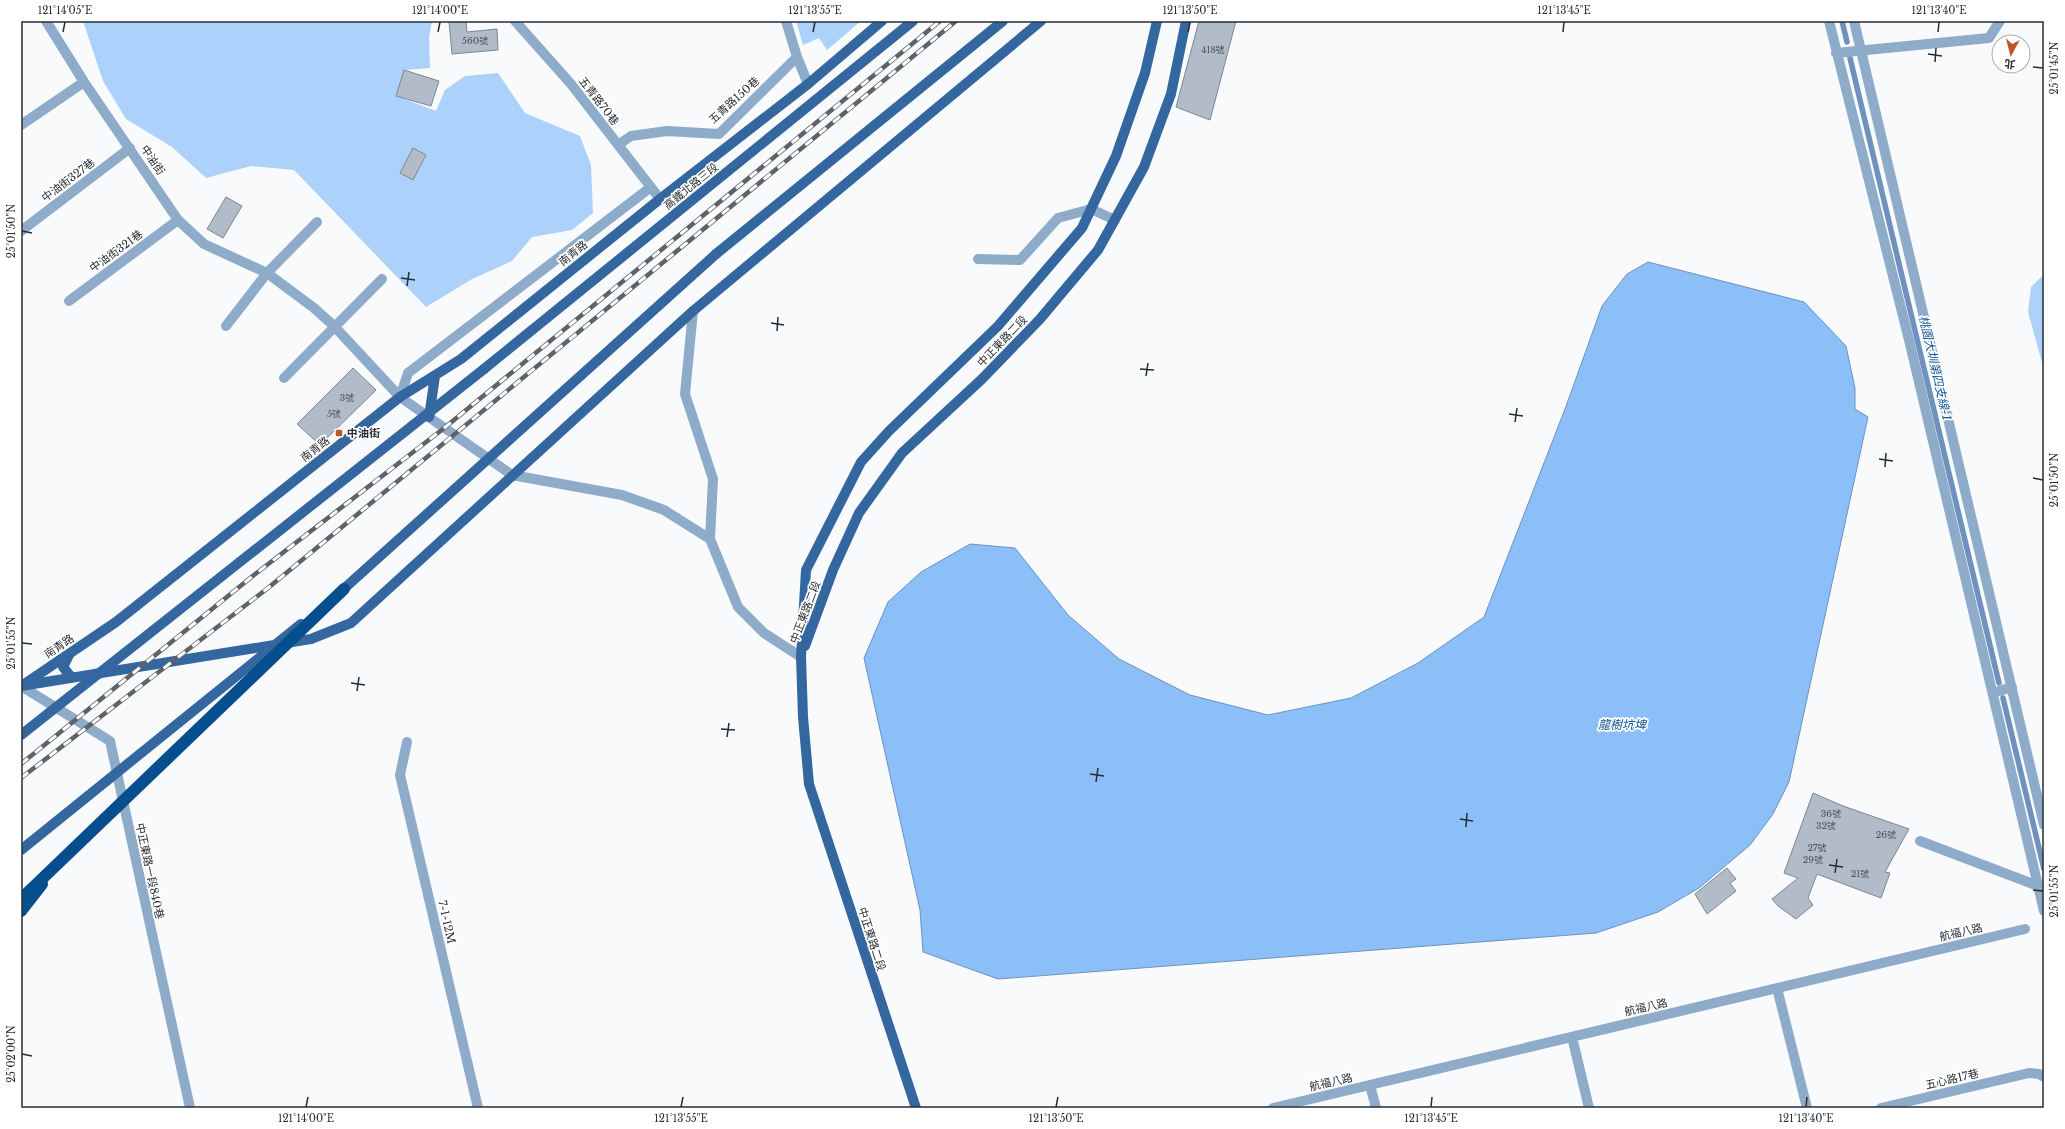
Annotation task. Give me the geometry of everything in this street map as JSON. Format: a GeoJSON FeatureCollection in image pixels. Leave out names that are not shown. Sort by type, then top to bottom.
{"type":"FeatureCollection","features":[{"type":"Feature","properties":{"kind":"highway"},"geometry":{"type":"LineString","coordinates":[[21,899],[344,589]]}},
{"type":"Feature","properties":{"kind":"highway"},"geometry":{"type":"LineString","coordinates":[[21,911],[61,860]]}},
{"type":"Feature","properties":{"kind":"main road","name":"高鐵北路三段"},"geometry":{"type":"LineString","coordinates":[[660,199],[808,84],[882,21]]}},
{"type":"Feature","properties":{"kind":"main road","name":"高鐵北路三段"},"geometry":{"type":"LineString","coordinates":[[21,735],[484,369],[913,21]]}},
{"type":"Feature","properties":{"kind":"main road"},"geometry":{"type":"LineString","coordinates":[[21,850],[344,589],[716,254],[1003,21]]}},
{"type":"Feature","properties":{"kind":"main road"},"geometry":{"type":"LineString","coordinates":[[21,686],[311,639],[351,623],[693,311],[1041,21]]}},
{"type":"Feature","properties":{"kind":"main road","name":"中正東路二段"},"geometry":{"type":"LineString","coordinates":[[916,1108],[809,784],[803,717],[801,657],[806,570],[861,462],[889,431],[998,326],[1082,228],[1116,156],[1145,73],[1157,21]]}},
{"type":"Feature","properties":{"kind":"main road","name":"中正東路二段"},"geometry":{"type":"LineString","coordinates":[[801,657],[833,570],[859,513],[902,452],[982,379],[1040,319],[1098,250],[1144,167],[1171,94],[1186,21]]}},
{"type":"Feature","properties":{"kind":"main road","name":"南青路"},"geometry":{"type":"LineString","coordinates":[[21,686],[116,622],[400,397],[461,359],[660,199]]}},
{"type":"Feature","properties":{"kind":"main road"},"geometry":{"type":"LineString","coordinates":[[429,419],[435,376]]}},
{"type":"Feature","properties":{"kind":"main road"},"geometry":{"type":"LineString","coordinates":[[70,653],[63,667],[72,678]]}},
{"type":"Feature","properties":{"kind":"street","name":"中油街"},"geometry":{"type":"LineString","coordinates":[[46,21],[84,82],[178,220],[204,244],[267,274],[314,308],[334,326],[400,397],[429,419],[512,475]]}},
{"type":"Feature","properties":{"kind":"street","name":"五青路70巷"},"geometry":{"type":"LineString","coordinates":[[514,21],[571,84],[660,199]]}},
{"type":"Feature","properties":{"kind":"street"},"geometry":{"type":"LineString","coordinates":[[786,21],[808,84]]}},
{"type":"Feature","properties":{"kind":"street"},"geometry":{"type":"LineString","coordinates":[[1829,21],[1910,344],[2044,911]]}},
{"type":"Feature","properties":{"kind":"street"},"geometry":{"type":"LineString","coordinates":[[1854,21],[2044,825]]}},
{"type":"Feature","properties":{"kind":"street"},"geometry":{"type":"LineString","coordinates":[[1836,52],[1989,38],[2000,21]]}},
{"type":"Feature","properties":{"kind":"street","name":"五青路150巷"},"geometry":{"type":"LineString","coordinates":[[618,145],[631,136],[667,131],[719,134],[798,57]]}},
{"type":"Feature","properties":{"kind":"street"},"geometry":{"type":"LineString","coordinates":[[21,124],[84,82]]}},
{"type":"Feature","properties":{"kind":"street","name":"中油街327巷"},"geometry":{"type":"LineString","coordinates":[[21,231],[130,148]]}},
{"type":"Feature","properties":{"kind":"street"},"geometry":{"type":"LineString","coordinates":[[400,397],[408,373],[651,187]]}},
{"type":"Feature","properties":{"kind":"street"},"geometry":{"type":"LineString","coordinates":[[978,259],[1020,260],[1058,218],[1091,209],[1115,220]]}},
{"type":"Feature","properties":{"kind":"street","name":"中油街321巷"},"geometry":{"type":"LineString","coordinates":[[68,301],[178,220]]}},
{"type":"Feature","properties":{"kind":"street"},"geometry":{"type":"LineString","coordinates":[[226,326],[267,274],[317,222]]}},
{"type":"Feature","properties":{"kind":"street"},"geometry":{"type":"LineString","coordinates":[[284,378],[382,279]]}},
{"type":"Feature","properties":{"kind":"street"},"geometry":{"type":"LineString","coordinates":[[693,311],[685,394],[713,479],[710,539],[738,607],[764,633],[801,657]]}},
{"type":"Feature","properties":{"kind":"street"},"geometry":{"type":"LineString","coordinates":[[512,475],[622,495],[664,510],[710,539]]}},
{"type":"Feature","properties":{"kind":"street","name":"中正東路一段840巷"},"geometry":{"type":"LineString","coordinates":[[21,686],[110,741],[190,1108]]}},
{"type":"Feature","properties":{"kind":"street"},"geometry":{"type":"LineString","coordinates":[[1992,693],[2012,686]]}},
{"type":"Feature","properties":{"kind":"street","name":"7-1-12M"},"geometry":{"type":"LineString","coordinates":[[407,742],[400,775],[478,1108]]}},
{"type":"Feature","properties":{"kind":"street"},"geometry":{"type":"LineString","coordinates":[[1920,841],[2038,886]]}},
{"type":"Feature","properties":{"kind":"street","name":"航福八路"},"geometry":{"type":"LineString","coordinates":[[1273,1108],[2024,929]]}},
{"type":"Feature","properties":{"kind":"street"},"geometry":{"type":"LineString","coordinates":[[1777,988],[1807,1108]]}},
{"type":"Feature","properties":{"kind":"street"},"geometry":{"type":"LineString","coordinates":[[1572,1037],[1589,1108]]}},
{"type":"Feature","properties":{"kind":"street","name":"五心路17巷"},"geometry":{"type":"LineString","coordinates":[[1881,1108],[2029,1073],[2039,1074],[2044,1077]]}},
{"type":"Feature","properties":{"kind":"street"},"geometry":{"type":"LineString","coordinates":[[1370,1085],[1376,1108]]}},
{"type":"Feature","properties":{"kind":"shaded area"},"geometry":{"type":"Polygon","coordinates":[[[83,21],[432,21],[429,37],[430,68],[404,70],[397,96],[436,111],[445,90],[465,76],[498,73],[525,113],[580,136],[591,165],[593,213],[572,230],[532,237],[512,261],[472,279],[426,307],[294,170],[251,166],[206,178],[172,147],[126,119],[103,81],[83,21]]]}},
{"type":"Feature","properties":{"kind":"shaded area"},"geometry":{"type":"Polygon","coordinates":[[[796,21],[861,21],[827,50],[819,38],[803,45],[796,21]]]}},
{"type":"Feature","properties":{"kind":"shaded area"},"geometry":{"type":"Polygon","coordinates":[[[2044,274],[2044,370],[2028,312],[2031,287],[2044,274]]]}},
{"type":"Feature","properties":{"kind":"water","name":"龍樹坑埤"},"geometry":{"type":"Polygon","coordinates":[[[1648,262],[1804,302],[1846,346],[1855,388],[1855,409],[1868,417],[1789,782],[1773,814],[1750,845],[1699,888],[1658,912],[1596,933],[998,979],[923,952],[920,910],[864,658],[888,602],[921,572],[970,544],[1015,548],[1068,615],[1119,659],[1190,695],[1268,715],[1351,698],[1418,663],[1484,617],[1565,409],[1602,306],[1627,274],[1648,262]]]}},
{"type":"Feature","properties":{"kind":"building"},"geometry":{"type":"Polygon","coordinates":[[[449,21],[466,21],[467,32],[497,29],[498,50],[452,54],[449,21]]]}},
{"type":"Feature","properties":{"kind":"building"},"geometry":{"type":"Polygon","coordinates":[[[1199,21],[1236,21],[1210,120],[1176,107],[1199,21]]]}},
{"type":"Feature","properties":{"kind":"building"},"geometry":{"type":"Polygon","coordinates":[[[404,70],[439,81],[431,106],[396,96],[404,70]]]}},
{"type":"Feature","properties":{"kind":"building"},"geometry":{"type":"Polygon","coordinates":[[[413,148],[426,155],[413,180],[400,173],[413,148]]]}},
{"type":"Feature","properties":{"kind":"building"},"geometry":{"type":"Polygon","coordinates":[[[226,197],[242,206],[223,238],[207,229],[226,197]]]}},
{"type":"Feature","properties":{"kind":"building"},"geometry":{"type":"Polygon","coordinates":[[[353,368],[376,390],[320,445],[297,424],[353,368]]]}},
{"type":"Feature","properties":{"kind":"building"},"geometry":{"type":"Polygon","coordinates":[[[1813,793],[1843,806],[1909,829],[1885,872],[1890,873],[1881,898],[1817,874],[1808,898],[1813,905],[1796,919],[1778,906],[1772,899],[1798,878],[1784,873],[1813,793]]]}},
{"type":"Feature","properties":{"kind":"building"},"geometry":{"type":"Polygon","coordinates":[[[1727,868],[1736,879],[1730,883],[1736,891],[1707,914],[1695,894],[1727,868]]]}},
{"type":"Feature","properties":{"kind":"waterway","name":"桃園大圳第四支線-1"},"geometry":{"type":"LineString","coordinates":[[1842,21],[1847,42]]}},
{"type":"Feature","properties":{"kind":"waterway","name":"桃園大圳第四支線-1"},"geometry":{"type":"LineString","coordinates":[[1850,58],[1999,683]]}},
{"type":"Feature","properties":{"kind":"waterway","name":"桃園大圳第四支線-1"},"geometry":{"type":"LineString","coordinates":[[2003,698],[2044,869]]}},
{"type":"Feature","properties":{"kind":"railway"},"geometry":{"type":"LineString","coordinates":[[21,764],[254,575],[443,429],[940,21]]}},
{"type":"Feature","properties":{"kind":"railway"},"geometry":{"type":"LineString","coordinates":[[21,778],[268,588],[956,21]]}},
{"type":"Feature","properties":{"kind":"place","name":"中油街"},"geometry":{"type":"Point","coordinates":[339,433]}}]}
